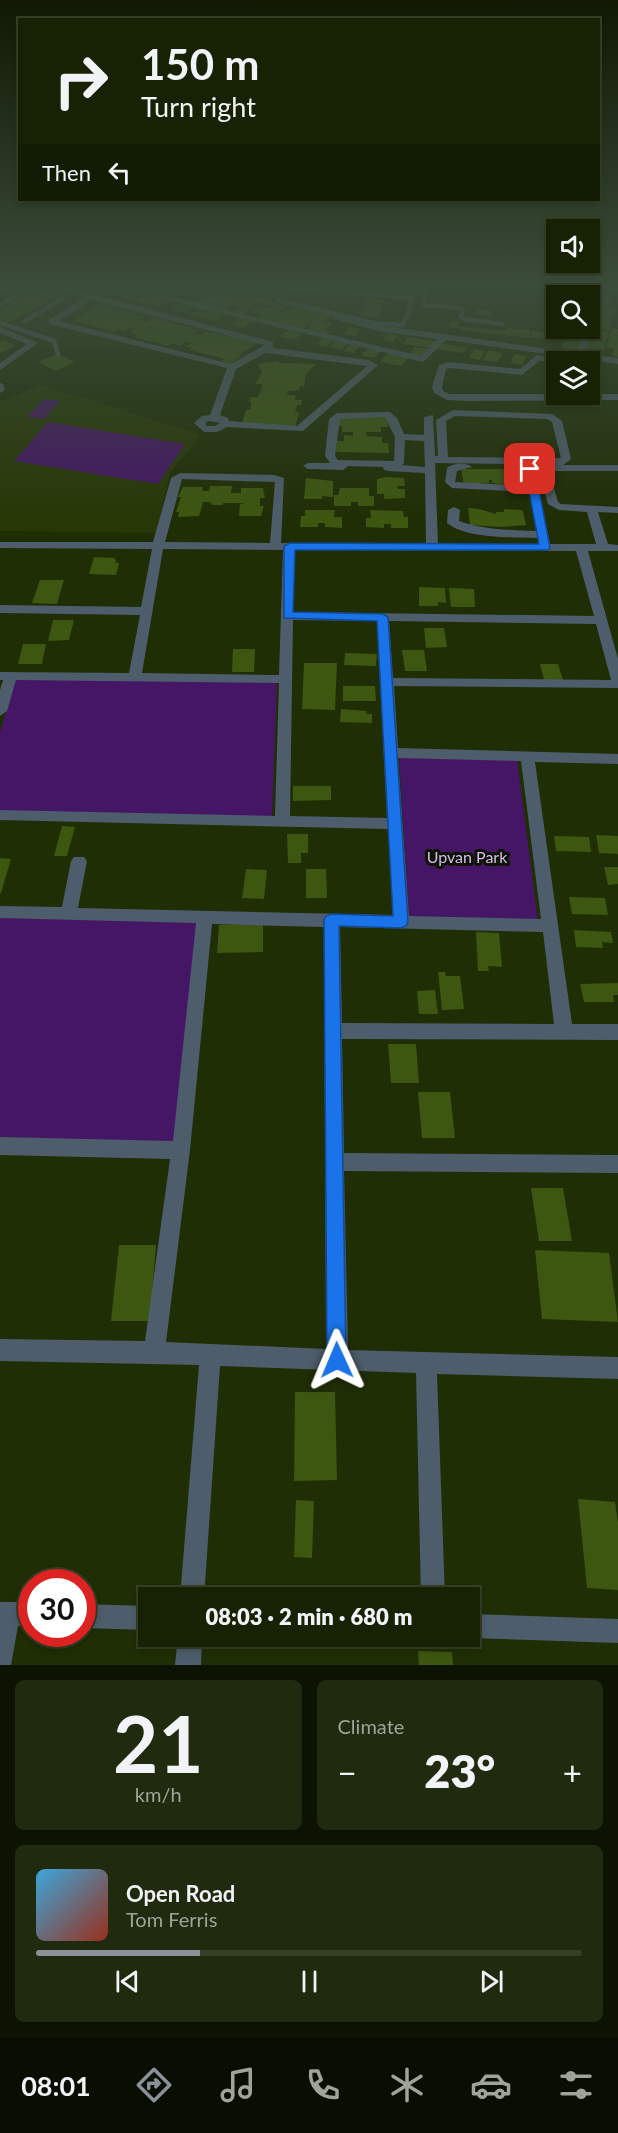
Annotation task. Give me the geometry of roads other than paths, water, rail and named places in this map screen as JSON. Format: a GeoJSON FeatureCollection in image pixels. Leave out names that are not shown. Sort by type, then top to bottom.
{"type":"FeatureCollection","features":[{"type":"Feature","properties":{"kind":"street"},"geometry":{"type":"LineString","coordinates":[[219,364],[232,367],[238,364]]}},
{"type":"Feature","properties":{"kind":"street"},"geometry":{"type":"LineString","coordinates":[[225,424],[224,420],[214,417],[203,419],[200,425],[213,430],[225,424],[298,429],[373,365],[370,364]]}},
{"type":"Feature","properties":{"kind":"street"},"geometry":{"type":"LineString","coordinates":[[523,386],[534,364]]}},
{"type":"Feature","properties":{"kind":"street"},"geometry":{"type":"LineString","coordinates":[[600,364],[618,367]]}},
{"type":"Feature","properties":{"kind":"street"},"geometry":{"type":"LineString","coordinates":[[523,386],[447,397],[439,393],[437,387],[442,367],[448,365],[523,386],[546,397],[618,397]]}},
{"type":"Feature","properties":{"kind":"street"},"geometry":{"type":"LineString","coordinates":[[214,417],[232,367]]}},
{"type":"Feature","properties":{"kind":"street"},"geometry":{"type":"LineString","coordinates":[[308,466],[430,464],[443,460],[562,462],[566,459],[556,421],[549,416],[453,413],[441,420],[443,460]]}},
{"type":"Feature","properties":{"kind":"street"},"geometry":{"type":"LineString","coordinates":[[387,414],[392,418],[400,437],[399,464],[335,463],[330,456],[334,419],[338,416],[387,414]]}},
{"type":"Feature","properties":{"kind":"street"},"geometry":{"type":"LineString","coordinates":[[429,417],[432,547]]}},
{"type":"Feature","properties":{"kind":"street"},"geometry":{"type":"LineString","coordinates":[[400,437],[429,438]]}},
{"type":"Feature","properties":{"kind":"street"},"geometry":{"type":"LineString","coordinates":[[533,489],[452,485],[450,470],[454,467],[528,467],[533,489],[541,535],[545,548]]}},
{"type":"Feature","properties":{"kind":"street"},"geometry":{"type":"LineString","coordinates":[[618,468],[550,468],[546,472],[553,504],[559,507],[618,510]]}},
{"type":"Feature","properties":{"kind":"street"},"geometry":{"type":"LineString","coordinates":[[135,677],[158,546],[174,481],[180,476],[280,480],[275,546]]}},
{"type":"Feature","properties":{"kind":"street"},"geometry":{"type":"LineString","coordinates":[[454,510],[453,523],[466,528],[486,532],[541,535]]}},
{"type":"Feature","properties":{"kind":"street"},"geometry":{"type":"LineString","coordinates":[[592,510],[603,548]]}},
{"type":"Feature","properties":{"kind":"street"},"geometry":{"type":"LineString","coordinates":[[0,545],[618,548]]}},
{"type":"Feature","properties":{"kind":"street"},"geometry":{"type":"LineString","coordinates":[[282,821],[290,546]]}},
{"type":"Feature","properties":{"kind":"street"},"geometry":{"type":"LineString","coordinates":[[387,682],[618,683],[581,548]]}},
{"type":"Feature","properties":{"kind":"street"},"geometry":{"type":"LineString","coordinates":[[0,609],[147,611]]}},
{"type":"Feature","properties":{"kind":"street"},"geometry":{"type":"LineString","coordinates":[[288,616],[601,620]]}},
{"type":"Feature","properties":{"kind":"street"},"geometry":{"type":"LineString","coordinates":[[383,617],[401,922]]}},
{"type":"Feature","properties":{"kind":"street"},"geometry":{"type":"LineString","coordinates":[[0,711],[6,676],[286,679]]}},
{"type":"Feature","properties":{"kind":"street"},"geometry":{"type":"LineString","coordinates":[[392,753],[618,759]]}},
{"type":"Feature","properties":{"kind":"street"},"geometry":{"type":"LineString","coordinates":[[527,756],[564,1032]]}},
{"type":"Feature","properties":{"kind":"street"},"geometry":{"type":"LineString","coordinates":[[0,815],[396,824]]}},
{"type":"Feature","properties":{"kind":"street"},"geometry":{"type":"LineString","coordinates":[[69,914],[79,861]]}},
{"type":"Feature","properties":{"kind":"street"},"geometry":{"type":"LineString","coordinates":[[0,912],[551,926]]}},
{"type":"Feature","properties":{"kind":"street"},"geometry":{"type":"LineString","coordinates":[[154,1352],[181,1150],[206,917]]}},
{"type":"Feature","properties":{"kind":"street"},"geometry":{"type":"LineString","coordinates":[[332,920],[337,1360]]}},
{"type":"Feature","properties":{"kind":"street"},"geometry":{"type":"LineString","coordinates":[[333,1031],[618,1032]]}},
{"type":"Feature","properties":{"kind":"street"},"geometry":{"type":"LineString","coordinates":[[0,1146],[181,1150]]}},
{"type":"Feature","properties":{"kind":"street"},"geometry":{"type":"LineString","coordinates":[[334,1162],[618,1164]]}},
{"type":"Feature","properties":{"kind":"street"},"geometry":{"type":"LineString","coordinates":[[0,1350],[154,1352],[618,1368]]}},
{"type":"Feature","properties":{"kind":"street"},"geometry":{"type":"LineString","coordinates":[[193,1587],[210,1355]]}},
{"type":"Feature","properties":{"kind":"street"},"geometry":{"type":"LineString","coordinates":[[426,1361],[433,1587]]}},
{"type":"Feature","properties":{"kind":"street"},"geometry":{"type":"LineString","coordinates":[[0,1660],[13,1614]]}},
{"type":"Feature","properties":{"kind":"street"},"geometry":{"type":"LineString","coordinates":[[96,1616],[138,1618]]}},
{"type":"Feature","properties":{"kind":"street"},"geometry":{"type":"LineString","coordinates":[[480,1626],[618,1631]]}},
{"type":"Feature","properties":{"kind":"street"},"geometry":{"type":"LineString","coordinates":[[188,1665],[189,1647]]}},
{"type":"Feature","properties":{"kind":"park label","name":"Upvan Park"},"geometry":{"type":"Point","coordinates":[467,856]}}]}
